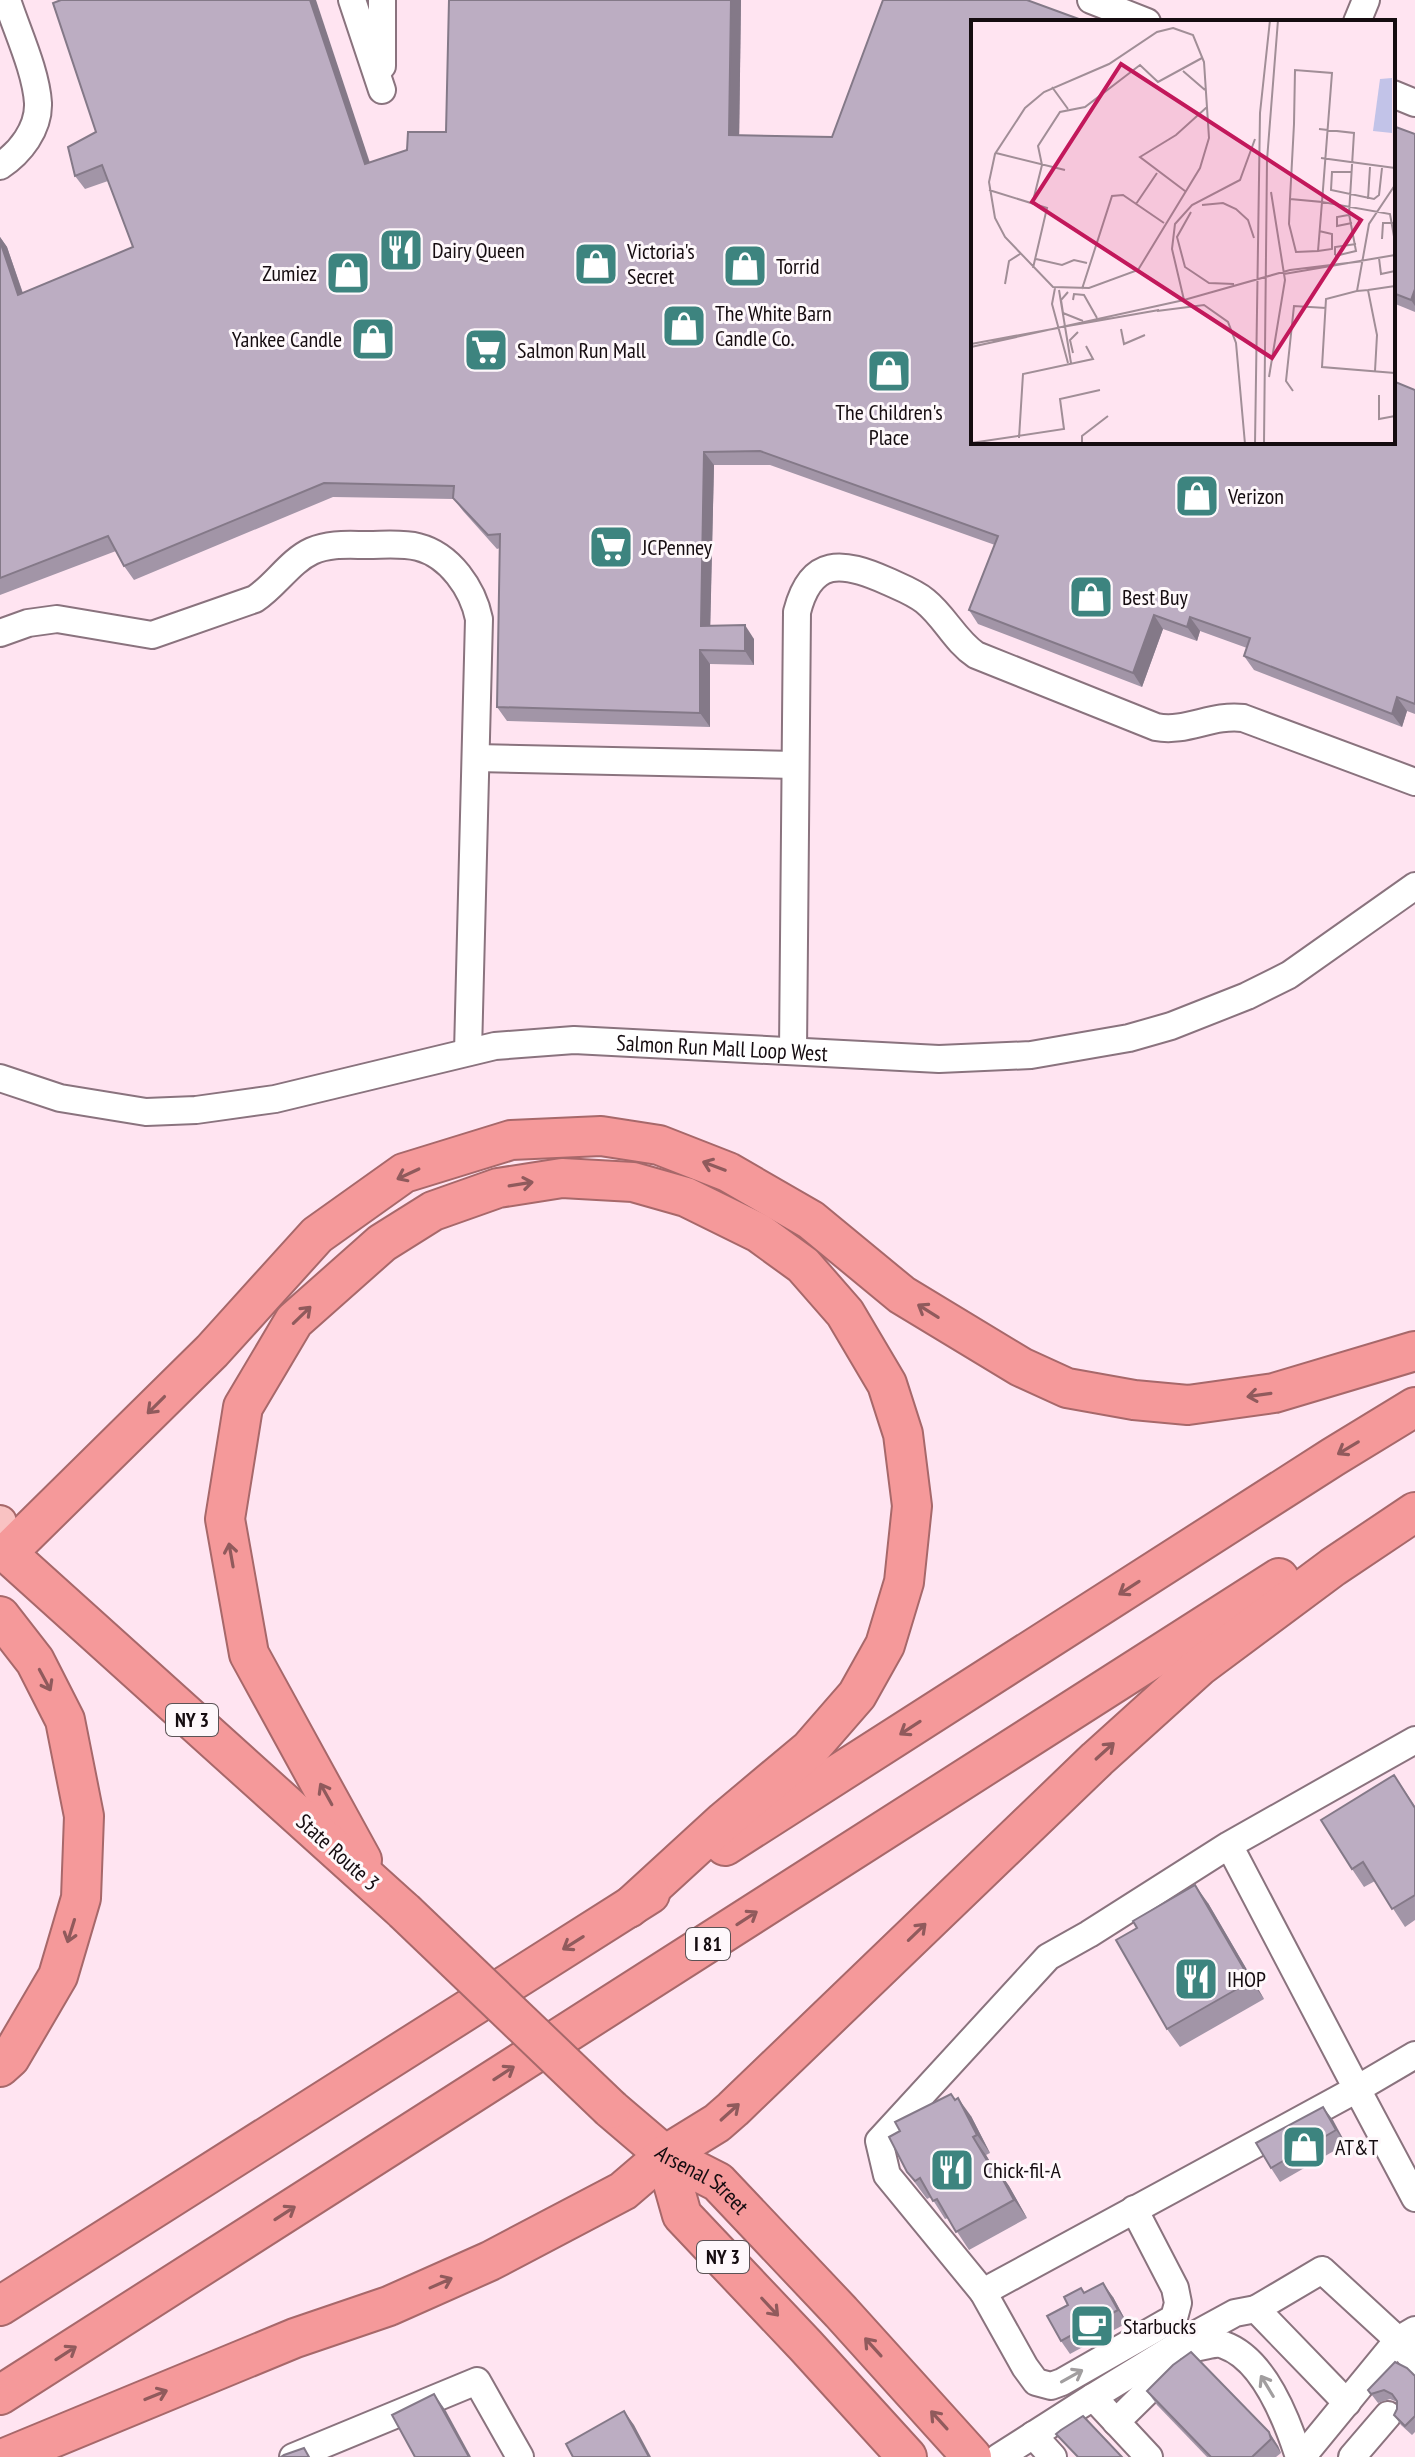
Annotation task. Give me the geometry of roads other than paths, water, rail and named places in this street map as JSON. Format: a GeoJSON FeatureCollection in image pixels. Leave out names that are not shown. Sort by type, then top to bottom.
{"type":"FeatureCollection","features":[{"type":"Feature","properties":{"kind":"highway"},"geometry":{"type":"LineString","coordinates":[[2,1542],[212,1351],[317,1235],[404,1173],[511,1140],[601,1136],[659,1145],[728,1172],[811,1220],[902,1295],[1021,1367],[1067,1388],[1134,1400],[1188,1405],[1274,1393],[1415,1351]]}},
{"type":"Feature","properties":{"kind":"highway"},"geometry":{"type":"LineString","coordinates":[[390,1899],[249,1654],[225,1519],[243,1407],[294,1321],[382,1243],[433,1211],[498,1188],[562,1178],[633,1182],[686,1197],[759,1233],[803,1265],[845,1313],[887,1384],[903,1434],[912,1506],[904,1582],[885,1645],[857,1695],[810,1749],[724,1821],[629,1908]]}},
{"type":"Feature","properties":{"kind":"highway"},"geometry":{"type":"LineString","coordinates":[[0,2306],[1415,1407]]}},
{"type":"Feature","properties":{"kind":"highway","name":"I 81"},"geometry":{"type":"LineString","coordinates":[[0,2395],[1415,1492]]}},
{"type":"Feature","properties":{"kind":"highway"},"geometry":{"type":"LineString","coordinates":[[7,2457],[295,2338],[389,2306],[490,2261],[623,2191],[665,2155],[717,2123],[733,2109],[1097,1759],[1200,1666],[1333,1567],[1415,1512]]}},
{"type":"Feature","properties":{"kind":"highway","name":"State Route 3"},"geometry":{"type":"LineString","coordinates":[[2,1542],[390,1899],[611,2109],[665,2155]]}},
{"type":"Feature","properties":{"kind":"highway"},"geometry":{"type":"LineString","coordinates":[[0,1616],[35,1661],[65,1720],[84,1816],[81,1898],[58,1976],[10,2058],[0,2067]]}},
{"type":"Feature","properties":{"kind":"highway","name":"Arsenal Street"},"geometry":{"type":"LineString","coordinates":[[665,2155],[682,2215],[907,2457]]}},
{"type":"Feature","properties":{"kind":"highway","name":"Arsenal Street"},"geometry":{"type":"LineString","coordinates":[[665,2155],[718,2182],[972,2457]]}},
{"type":"Feature","properties":{"kind":"lane"},"geometry":{"type":"LineString","coordinates":[[352,0],[382,90],[382,0]]}},
{"type":"Feature","properties":{"kind":"lane"},"geometry":{"type":"LineString","coordinates":[[1091,0],[1142,20]]}},
{"type":"Feature","properties":{"kind":"lane"},"geometry":{"type":"LineString","coordinates":[[1358,20],[1366,0]]}},
{"type":"Feature","properties":{"kind":"lane"},"geometry":{"type":"LineString","coordinates":[[0,166],[27,140],[38,104],[10,1]]}},
{"type":"Feature","properties":{"kind":"lane"},"geometry":{"type":"LineString","coordinates":[[1395,95],[1415,103]]}},
{"type":"Feature","properties":{"kind":"lane"},"geometry":{"type":"LineString","coordinates":[[0,633],[28,623],[57,619],[152,635],[255,599],[297,560],[320,548],[334,545],[420,547],[442,560],[468,587],[477,608],[479,627],[468,1052]]}},
{"type":"Feature","properties":{"kind":"lane"},"geometry":{"type":"LineString","coordinates":[[793,1051],[797,612],[809,581],[828,569],[838,567],[867,572],[909,591],[935,610],[956,638],[976,655],[1156,727],[1170,730],[1228,716],[1243,718],[1415,782]]}},
{"type":"Feature","properties":{"kind":"lane"},"geometry":{"type":"LineString","coordinates":[[476,758],[795,765]]}},
{"type":"Feature","properties":{"kind":"lane","name":"Salmon Run Mall Loop West"},"geometry":{"type":"LineString","coordinates":[[0,1078],[71,1100],[146,1112],[196,1110],[275,1099],[495,1046],[574,1040],[939,1059],[1031,1055],[1129,1038],[1209,1012],[1289,975],[1415,886]]}},
{"type":"Feature","properties":{"kind":"lane"},"geometry":{"type":"LineString","coordinates":[[1134,2209],[1169,2276],[1178,2303],[1174,2318],[1051,2386],[1036,2382],[983,2292],[887,2175],[879,2141],[1048,1957],[1229,1845],[1415,1740]]}},
{"type":"Feature","properties":{"kind":"lane"},"geometry":{"type":"LineString","coordinates":[[1229,1845],[1415,2198]]}},
{"type":"Feature","properties":{"kind":"lane"},"geometry":{"type":"LineString","coordinates":[[983,2292],[1415,2055]]}},
{"type":"Feature","properties":{"kind":"lane"},"geometry":{"type":"LineString","coordinates":[[999,2457],[1093,2397],[1195,2342],[1235,2313],[1256,2309],[1322,2270],[1407,2335],[1415,2362]]}},
{"type":"Feature","properties":{"kind":"lane"},"geometry":{"type":"LineString","coordinates":[[1256,2309],[1342,2410],[1358,2450],[1388,2415]]}},
{"type":"Feature","properties":{"kind":"lane"},"geometry":{"type":"LineString","coordinates":[[1114,2430],[1195,2342],[1221,2343],[1244,2355],[1263,2378],[1300,2457],[1407,2335]]}},
{"type":"Feature","properties":{"kind":"lane"},"geometry":{"type":"LineString","coordinates":[[293,2457],[477,2381],[520,2457]]}},
{"type":"Feature","properties":{"kind":"lane"},"geometry":{"type":"LineString","coordinates":[[1093,2397],[1114,2430],[1149,2457]]}},
{"type":"Feature","properties":{"kind":"lane"},"geometry":{"type":"LineString","coordinates":[[1033,2435],[1053,2457]]}},
{"type":"Feature","properties":{"kind":"place","name":"Dairy Queen"},"geometry":{"type":"Point","coordinates":[401,250]}},
{"type":"Feature","properties":{"kind":"place","name":"Victoria's Secret"},"geometry":{"type":"Point","coordinates":[596,264]}},
{"type":"Feature","properties":{"kind":"place","name":"Torrid"},"geometry":{"type":"Point","coordinates":[745,266]}},
{"type":"Feature","properties":{"kind":"place","name":"Zumiez"},"geometry":{"type":"Point","coordinates":[348,273]}},
{"type":"Feature","properties":{"kind":"place","name":"The White Barn Candle Co."},"geometry":{"type":"Point","coordinates":[684,326]}},
{"type":"Feature","properties":{"kind":"place","name":"Yankee Candle"},"geometry":{"type":"Point","coordinates":[373,339]}},
{"type":"Feature","properties":{"kind":"place","name":"Salmon Run Mall"},"geometry":{"type":"Point","coordinates":[486,350]}},
{"type":"Feature","properties":{"kind":"place","name":"The Children's Place"},"geometry":{"type":"Point","coordinates":[889,371]}},
{"type":"Feature","properties":{"kind":"place","name":"Verizon"},"geometry":{"type":"Point","coordinates":[1197,496]}},
{"type":"Feature","properties":{"kind":"place","name":"JCPenney"},"geometry":{"type":"Point","coordinates":[611,547]}},
{"type":"Feature","properties":{"kind":"place","name":"Best Buy"},"geometry":{"type":"Point","coordinates":[1091,597]}},
{"type":"Feature","properties":{"kind":"place","name":"IHOP"},"geometry":{"type":"Point","coordinates":[1196,1979]}},
{"type":"Feature","properties":{"kind":"place","name":"AT&T"},"geometry":{"type":"Point","coordinates":[1304,2147]}},
{"type":"Feature","properties":{"kind":"place","name":"Chick-fil-A"},"geometry":{"type":"Point","coordinates":[952,2170]}},
{"type":"Feature","properties":{"kind":"place","name":"Starbucks"},"geometry":{"type":"Point","coordinates":[1092,2326]}}]}
